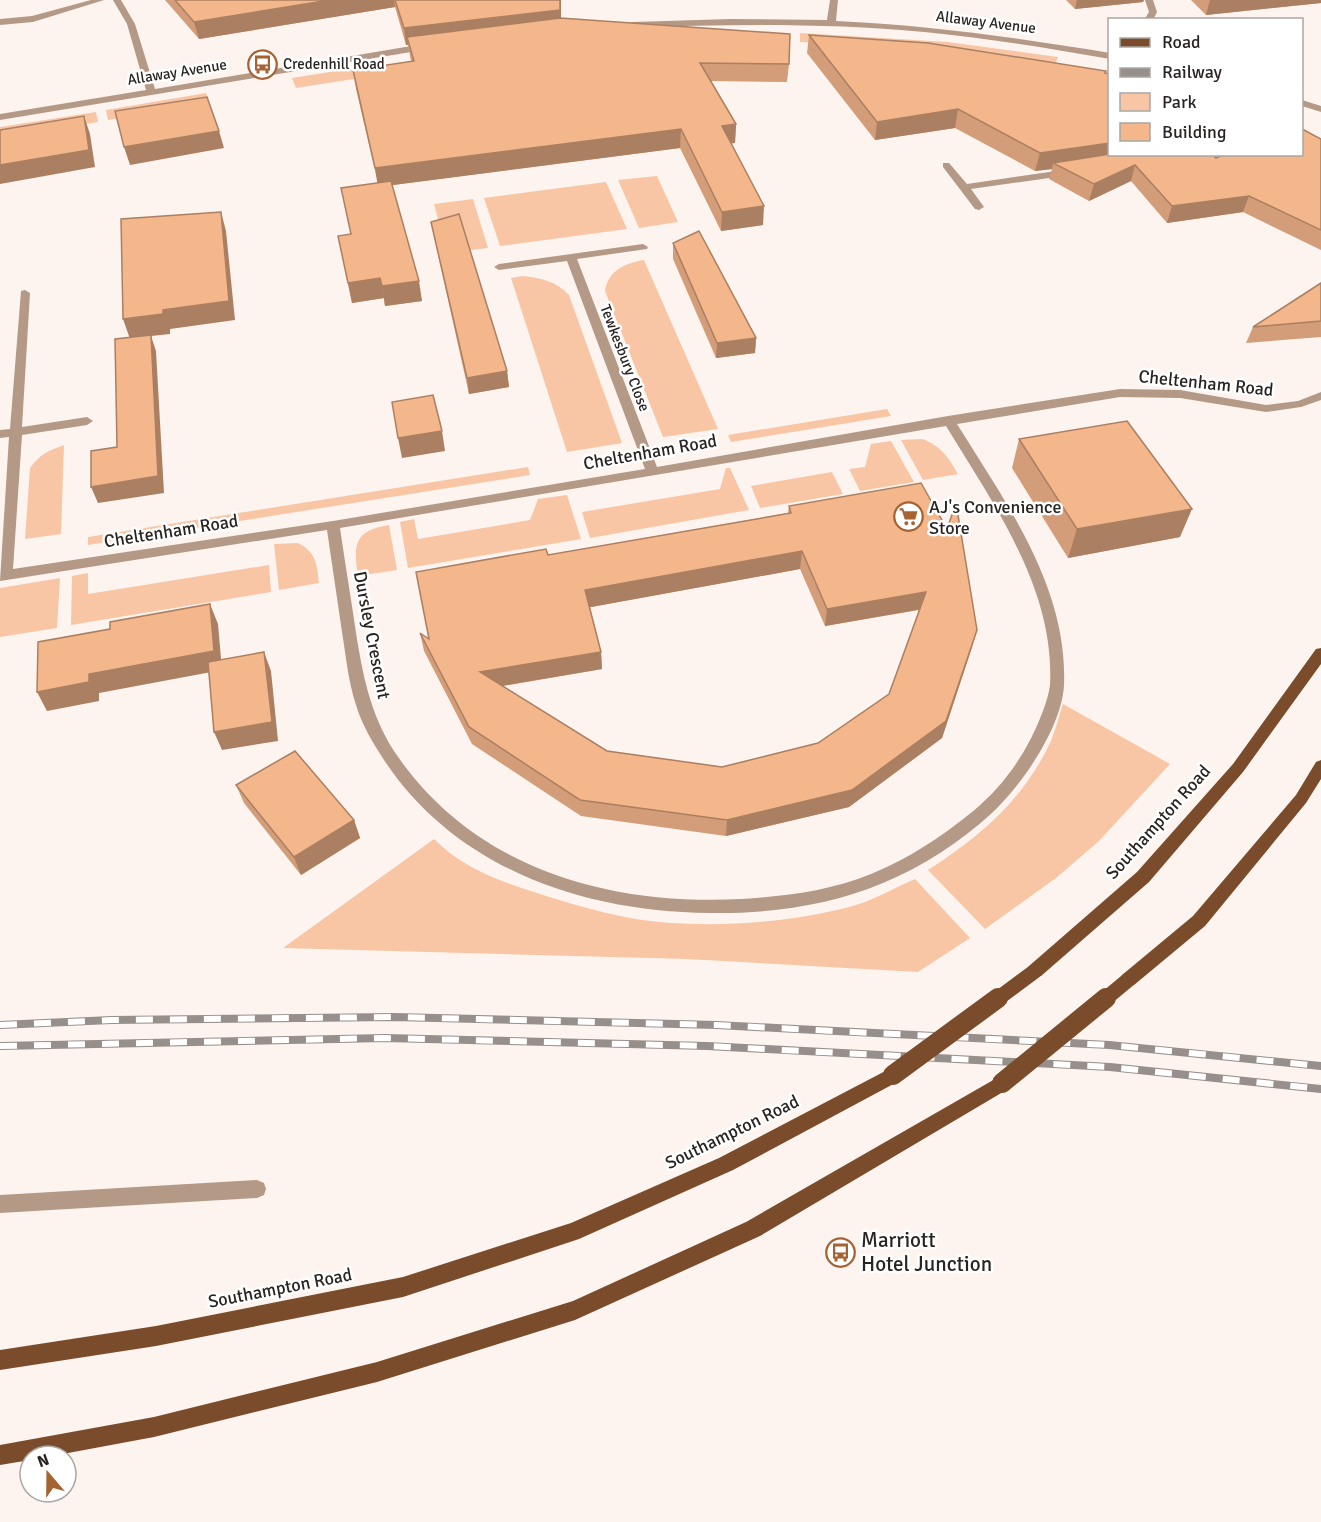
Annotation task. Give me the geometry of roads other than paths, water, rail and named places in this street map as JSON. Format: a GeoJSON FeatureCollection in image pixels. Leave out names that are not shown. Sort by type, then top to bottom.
{"type":"FeatureCollection","features":[{"type":"Feature","properties":{"kind":"main road","name":"Southampton Road"},"geometry":{"type":"LineString","coordinates":[[0,1360],[156,1336],[403,1287],[572,1232],[726,1164],[893,1075],[1035,971],[1143,877],[1238,768],[1321,653]]}},
{"type":"Feature","properties":{"kind":"main road"},"geometry":{"type":"LineString","coordinates":[[0,1455],[154,1427],[377,1372],[575,1310],[753,1229],[1002,1083],[1199,921],[1301,799],[1321,766]]}},
{"type":"Feature","properties":{"kind":"street"},"geometry":{"type":"LineString","coordinates":[[0,22],[33,19],[100,0]]}},
{"type":"Feature","properties":{"kind":"street"},"geometry":{"type":"LineString","coordinates":[[117,0],[131,24],[151,92]]}},
{"type":"Feature","properties":{"kind":"street"},"geometry":{"type":"LineString","coordinates":[[831,23],[834,0]]}},
{"type":"Feature","properties":{"kind":"street"},"geometry":{"type":"LineString","coordinates":[[1149,0],[1153,12],[1149,18]]}},
{"type":"Feature","properties":{"kind":"street","name":"Allaway Avenue"},"geometry":{"type":"LineString","coordinates":[[620,26],[702,22],[831,23],[898,27],[1027,42],[1108,57]]}},
{"type":"Feature","properties":{"kind":"street","name":"Allaway Avenue"},"geometry":{"type":"LineString","coordinates":[[0,117],[442,45]]}},
{"type":"Feature","properties":{"kind":"street"},"geometry":{"type":"LineString","coordinates":[[1303,103],[1321,109]]}},
{"type":"Feature","properties":{"kind":"street"},"geometry":{"type":"LineString","coordinates":[[946,165],[979,207]]}},
{"type":"Feature","properties":{"kind":"street"},"geometry":{"type":"LineString","coordinates":[[964,187],[1082,170]]}},
{"type":"Feature","properties":{"kind":"street"},"geometry":{"type":"LineString","coordinates":[[499,267],[643,247]]}},
{"type":"Feature","properties":{"kind":"street","name":"Tewkesbury Close"},"geometry":{"type":"LineString","coordinates":[[571,257],[652,470]]}},
{"type":"Feature","properties":{"kind":"street"},"geometry":{"type":"LineString","coordinates":[[3,575],[25,293]]}},
{"type":"Feature","properties":{"kind":"street","name":"Cheltenham Road"},"geometry":{"type":"LineString","coordinates":[[3,575],[333,525],[948,420],[1120,393],[1180,394],[1234,406],[1272,410],[1306,403],[1321,396]]}},
{"type":"Feature","properties":{"kind":"street","name":"Dursley Crescent"},"geometry":{"type":"LineString","coordinates":[[333,525],[354,670],[369,718],[390,755],[417,792],[454,826],[492,854],[540,876],[586,893],[639,902],[703,907],[760,904],[824,896],[866,884],[909,863],[948,840],[983,813],[1014,782],[1034,752],[1057,688],[1056,652],[1052,624],[1043,592],[1011,526],[948,420]]}},
{"type":"Feature","properties":{"kind":"street"},"geometry":{"type":"LineString","coordinates":[[0,434],[87,421]]}},
{"type":"Feature","properties":{"kind":"street"},"geometry":{"type":"LineString","coordinates":[[0,1204],[256,1188]]}},
{"type":"Feature","properties":{"kind":"railway"},"geometry":{"type":"LineString","coordinates":[[0,1025],[111,1020],[394,1017],[717,1025],[1109,1045],[1321,1066]]}},
{"type":"Feature","properties":{"kind":"railway"},"geometry":{"type":"LineString","coordinates":[[0,1046],[385,1038],[707,1046],[1110,1067],[1321,1089]]}},
{"type":"Feature","properties":{"kind":"place","name":"Credenhill Road"},"geometry":{"type":"Point","coordinates":[262,64]}},
{"type":"Feature","properties":{"kind":"place","name":"AJ's Convenience Store"},"geometry":{"type":"Point","coordinates":[908,517]}},
{"type":"Feature","properties":{"kind":"place","name":"Marriott Hotel Junction"},"geometry":{"type":"Point","coordinates":[840,1252]}}]}
